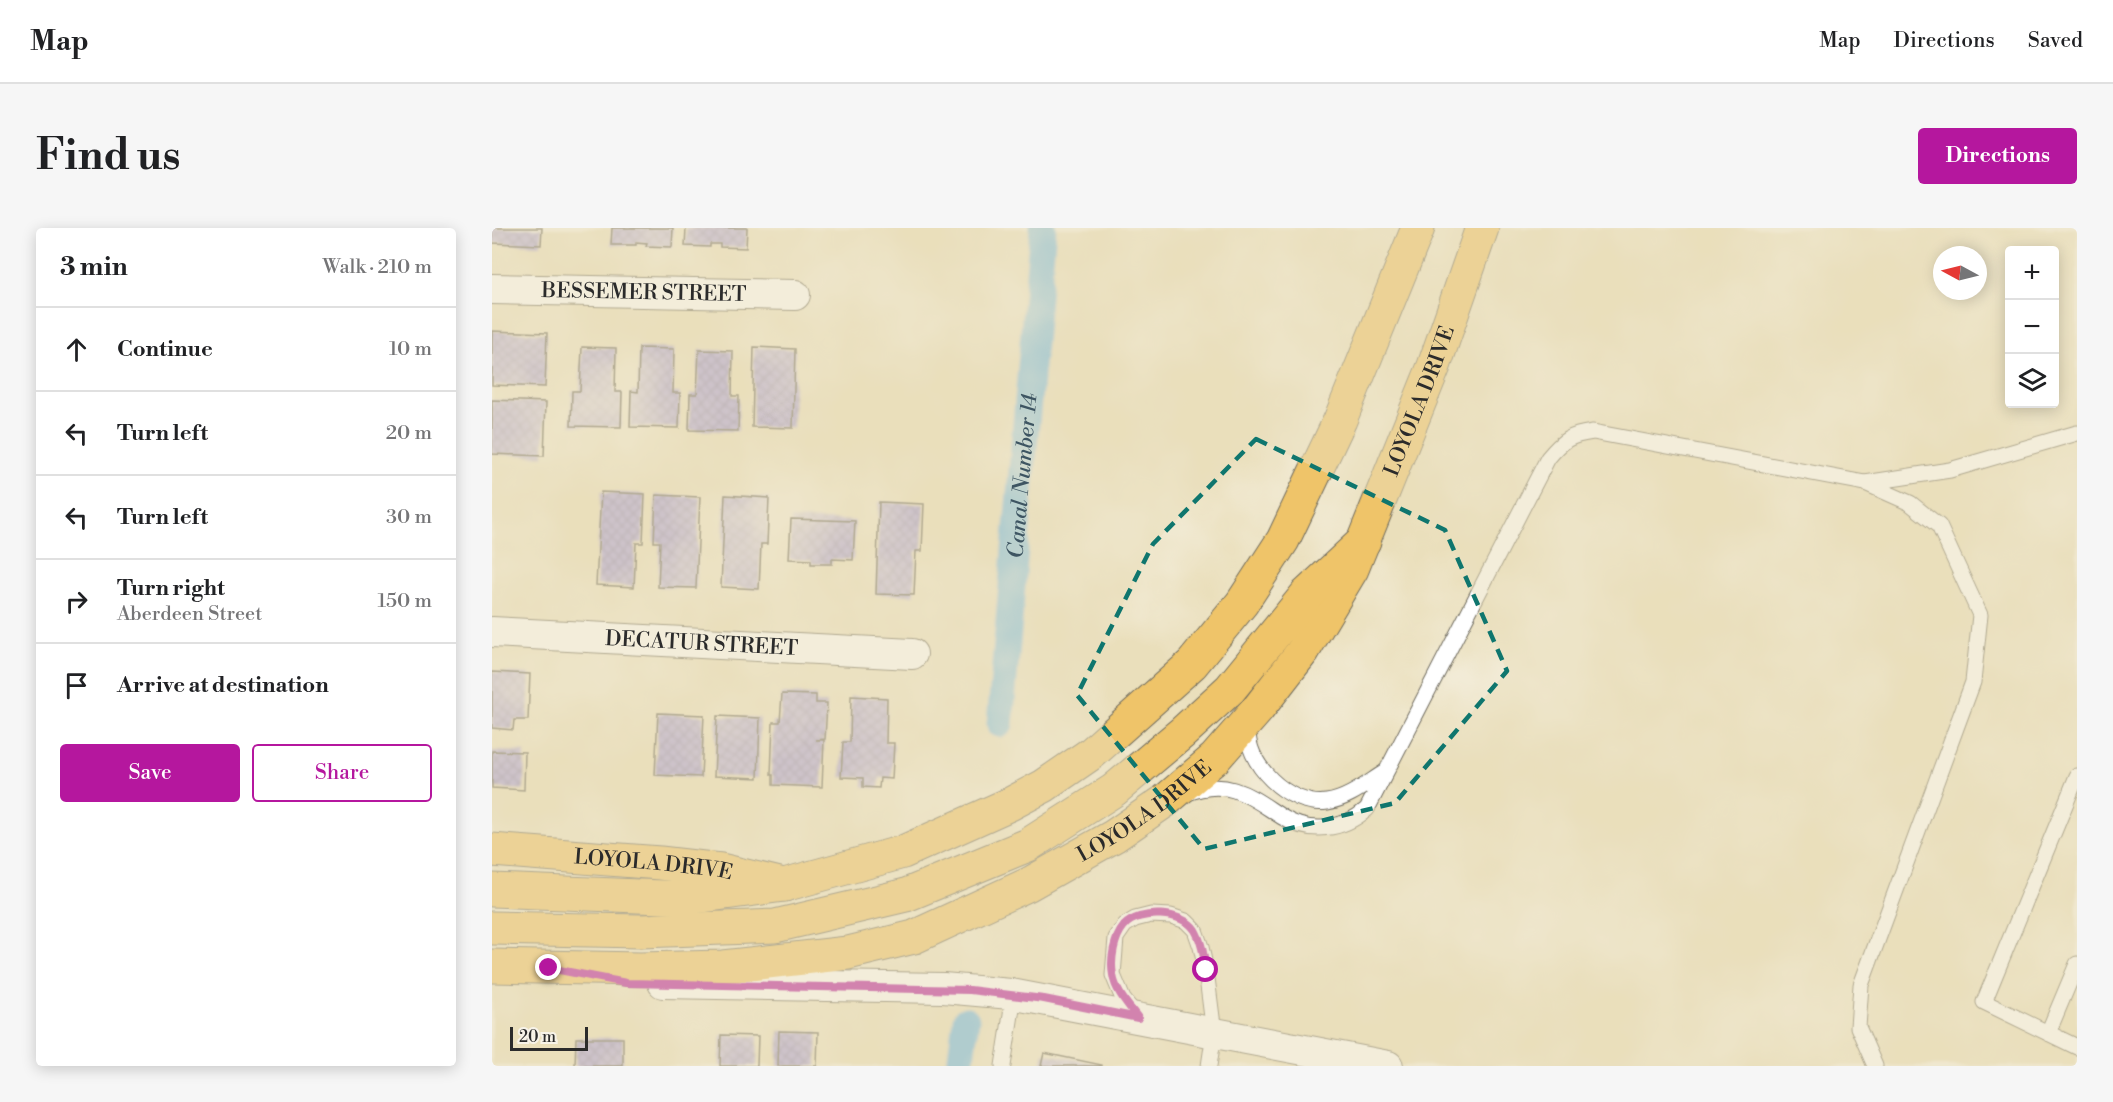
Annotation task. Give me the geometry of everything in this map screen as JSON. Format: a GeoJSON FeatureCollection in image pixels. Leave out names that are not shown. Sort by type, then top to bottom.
{"type":"FeatureCollection","features":[{"type":"Feature","properties":{"kind":"main road","name":"LOYOLA DRIVE"},"geometry":{"type":"LineString","coordinates":[[492,850],[527,851],[721,870],[784,885],[903,852],[1010,804],[1044,786],[1092,753],[1192,664],[1242,603],[1283,540],[1340,420],[1418,228]]}},
{"type":"Feature","properties":{"kind":"main road","name":"LOYOLA DRIVE"},"geometry":{"type":"LineString","coordinates":[[492,966],[640,969],[723,967],[848,953],[914,937],[1029,884],[1114,836],[1165,801],[1215,758],[1251,717],[1302,651],[1352,569],[1434,366],[1482,228]]}},
{"type":"Feature","properties":{"kind":"main road"},"geometry":{"type":"LineString","coordinates":[[492,928],[641,932],[775,926],[906,895],[1028,845],[1114,790],[1182,733],[1230,689],[1307,594],[1364,540]]}},
{"type":"Feature","properties":{"kind":"main road"},"geometry":{"type":"LineString","coordinates":[[492,890],[687,898],[784,885]]}},
{"type":"Feature","properties":{"kind":"street","name":"BESSEMER STREET"},"geometry":{"type":"LineString","coordinates":[[492,289],[795,295]]}},
{"type":"Feature","properties":{"kind":"street","name":"DECATUR STREET"},"geometry":{"type":"LineString","coordinates":[[492,633],[912,654]]}},
{"type":"Feature","properties":{"kind":"street"},"geometry":{"type":"LineString","coordinates":[[549,968],[626,983],[943,988],[1014,995],[1388,1066]]}},
{"type":"Feature","properties":{"kind":"lane"},"geometry":{"type":"LineString","coordinates":[[1165,801],[1195,790],[1218,787],[1233,789],[1259,800],[1284,819],[1304,827],[1321,829],[1338,826],[1355,819],[1367,809],[1384,772],[1548,458],[1561,442],[1576,434],[1593,432],[1865,483],[1910,503],[1939,526],[1980,615],[1973,682],[1861,984],[1858,1027],[1875,1066]]}},
{"type":"Feature","properties":{"kind":"lane"},"geometry":{"type":"LineString","coordinates":[[1865,483],[1950,470],[2077,433]]}},
{"type":"Feature","properties":{"kind":"lane"},"geometry":{"type":"LineString","coordinates":[[1251,717],[1248,741],[1255,759],[1269,778],[1296,796],[1324,803],[1346,797],[1384,772]]}},
{"type":"Feature","properties":{"kind":"lane"},"geometry":{"type":"LineString","coordinates":[[2077,776],[1984,1002],[2077,1047]]}},
{"type":"Feature","properties":{"kind":"lane"},"geometry":{"type":"LineString","coordinates":[[1138,1018],[1123,999],[1113,975],[1116,938],[1125,925],[1135,919],[1151,915],[1171,916],[1186,921],[1195,930],[1201,947],[1214,1033],[1209,1066]]}},
{"type":"Feature","properties":{"kind":"lane"},"geometry":{"type":"LineString","coordinates":[[2048,1033],[2077,964]]}},
{"type":"Feature","properties":{"kind":"lane"},"geometry":{"type":"LineString","coordinates":[[1003,1066],[1014,995]]}},
{"type":"Feature","properties":{"kind":"highlighted area"},"geometry":{"type":"Polygon","coordinates":[[[1256,439],[1445,530],[1507,671],[1395,803],[1204,849],[1077,695],[1153,544],[1256,439]]]}},
{"type":"Feature","properties":{"kind":"building"},"geometry":{"type":"Polygon","coordinates":[[[492,228],[542,228],[541,245],[492,243],[492,228]]]}},
{"type":"Feature","properties":{"kind":"building"},"geometry":{"type":"Polygon","coordinates":[[[612,228],[673,228],[672,247],[646,246],[647,243],[636,242],[636,245],[611,245],[612,228]]]}},
{"type":"Feature","properties":{"kind":"building"},"geometry":{"type":"Polygon","coordinates":[[[686,228],[747,228],[746,248],[720,247],[720,244],[710,244],[710,247],[685,246],[686,228]]]}},
{"type":"Feature","properties":{"kind":"building"},"geometry":{"type":"Polygon","coordinates":[[[492,331],[547,333],[545,387],[492,385],[492,331]]]}},
{"type":"Feature","properties":{"kind":"building"},"geometry":{"type":"Polygon","coordinates":[[[582,347],[616,348],[615,392],[622,392],[621,427],[571,426],[572,391],[580,391],[582,347]]]}},
{"type":"Feature","properties":{"kind":"building"},"geometry":{"type":"Polygon","coordinates":[[[754,347],[795,349],[793,428],[752,427],[754,347]]]}},
{"type":"Feature","properties":{"kind":"building"},"geometry":{"type":"Polygon","coordinates":[[[639,348],[674,349],[673,393],[680,393],[679,428],[630,427],[631,391],[638,392],[639,348]]]}},
{"type":"Feature","properties":{"kind":"building"},"geometry":{"type":"Polygon","coordinates":[[[699,350],[733,351],[732,396],[739,396],[738,431],[689,430],[690,394],[697,394],[699,350]]]}},
{"type":"Feature","properties":{"kind":"building"},"geometry":{"type":"Polygon","coordinates":[[[492,400],[546,402],[544,456],[492,454],[492,400]]]}},
{"type":"Feature","properties":{"kind":"building"},"geometry":{"type":"Polygon","coordinates":[[[601,492],[645,494],[643,543],[636,543],[634,587],[596,585],[601,492]]]}},
{"type":"Feature","properties":{"kind":"building"},"geometry":{"type":"Polygon","coordinates":[[[656,495],[700,497],[696,588],[658,587],[660,542],[654,542],[656,495]]]}},
{"type":"Feature","properties":{"kind":"building"},"geometry":{"type":"Polygon","coordinates":[[[725,495],[769,498],[767,544],[761,544],[759,589],[721,587],[725,495]]]}},
{"type":"Feature","properties":{"kind":"building"},"geometry":{"type":"Polygon","coordinates":[[[879,502],[924,504],[922,551],[916,551],[914,595],[876,594],[879,502]]]}},
{"type":"Feature","properties":{"kind":"building"},"geometry":{"type":"Polygon","coordinates":[[[791,519],[855,521],[853,560],[832,559],[832,564],[811,564],[811,560],[789,559],[791,519]]]}},
{"type":"Feature","properties":{"kind":"building"},"geometry":{"type":"Polygon","coordinates":[[[492,672],[530,674],[528,720],[514,720],[513,730],[492,728],[492,672]]]}},
{"type":"Feature","properties":{"kind":"building"},"geometry":{"type":"Polygon","coordinates":[[[782,694],[816,695],[816,703],[827,703],[825,739],[816,740],[824,740],[822,787],[773,785],[773,775],[771,775],[773,722],[780,722],[782,694]]]}},
{"type":"Feature","properties":{"kind":"building"},"geometry":{"type":"Polygon","coordinates":[[[851,696],[887,698],[886,743],[894,743],[892,779],[880,778],[879,788],[863,787],[863,778],[841,777],[843,742],[850,742],[851,696]]]}},
{"type":"Feature","properties":{"kind":"building"},"geometry":{"type":"Polygon","coordinates":[[[658,713],[704,715],[701,777],[655,775],[658,713]]]}},
{"type":"Feature","properties":{"kind":"building"},"geometry":{"type":"Polygon","coordinates":[[[717,716],[760,718],[758,778],[714,776],[717,716]]]}},
{"type":"Feature","properties":{"kind":"building"},"geometry":{"type":"Polygon","coordinates":[[[492,751],[525,752],[524,790],[492,788],[492,751]]]}},
{"type":"Feature","properties":{"kind":"building"},"geometry":{"type":"Polygon","coordinates":[[[779,1031],[818,1032],[817,1066],[778,1066],[779,1031]]]}},
{"type":"Feature","properties":{"kind":"building"},"geometry":{"type":"Polygon","coordinates":[[[721,1035],[758,1036],[757,1066],[720,1066],[721,1035]]]}},
{"type":"Feature","properties":{"kind":"building"},"geometry":{"type":"Polygon","coordinates":[[[576,1038],[623,1038],[623,1066],[575,1066],[576,1038]]]}},
{"type":"Feature","properties":{"kind":"building"},"geometry":{"type":"Polygon","coordinates":[[[1044,1053],[1102,1065],[1102,1066],[1041,1066],[1044,1053]]]}},
{"type":"Feature","properties":{"kind":"waterway","name":"Canal Number 14"},"geometry":{"type":"LineString","coordinates":[[1000,724],[1043,228]]}},
{"type":"Feature","properties":{"kind":"waterway","name":"Canal Number 14"},"geometry":{"type":"LineString","coordinates":[[960,1066],[966,1020]]}},
{"type":"Feature","properties":{"kind":"route"},"geometry":{"type":"LineString","coordinates":[[549,968],[626,983],[970,990],[1044,999],[1138,1018],[1123,999],[1113,975],[1113,958],[1116,938],[1125,925],[1135,919],[1151,915],[1171,916],[1186,921],[1195,930],[1206,970]]}}]}
